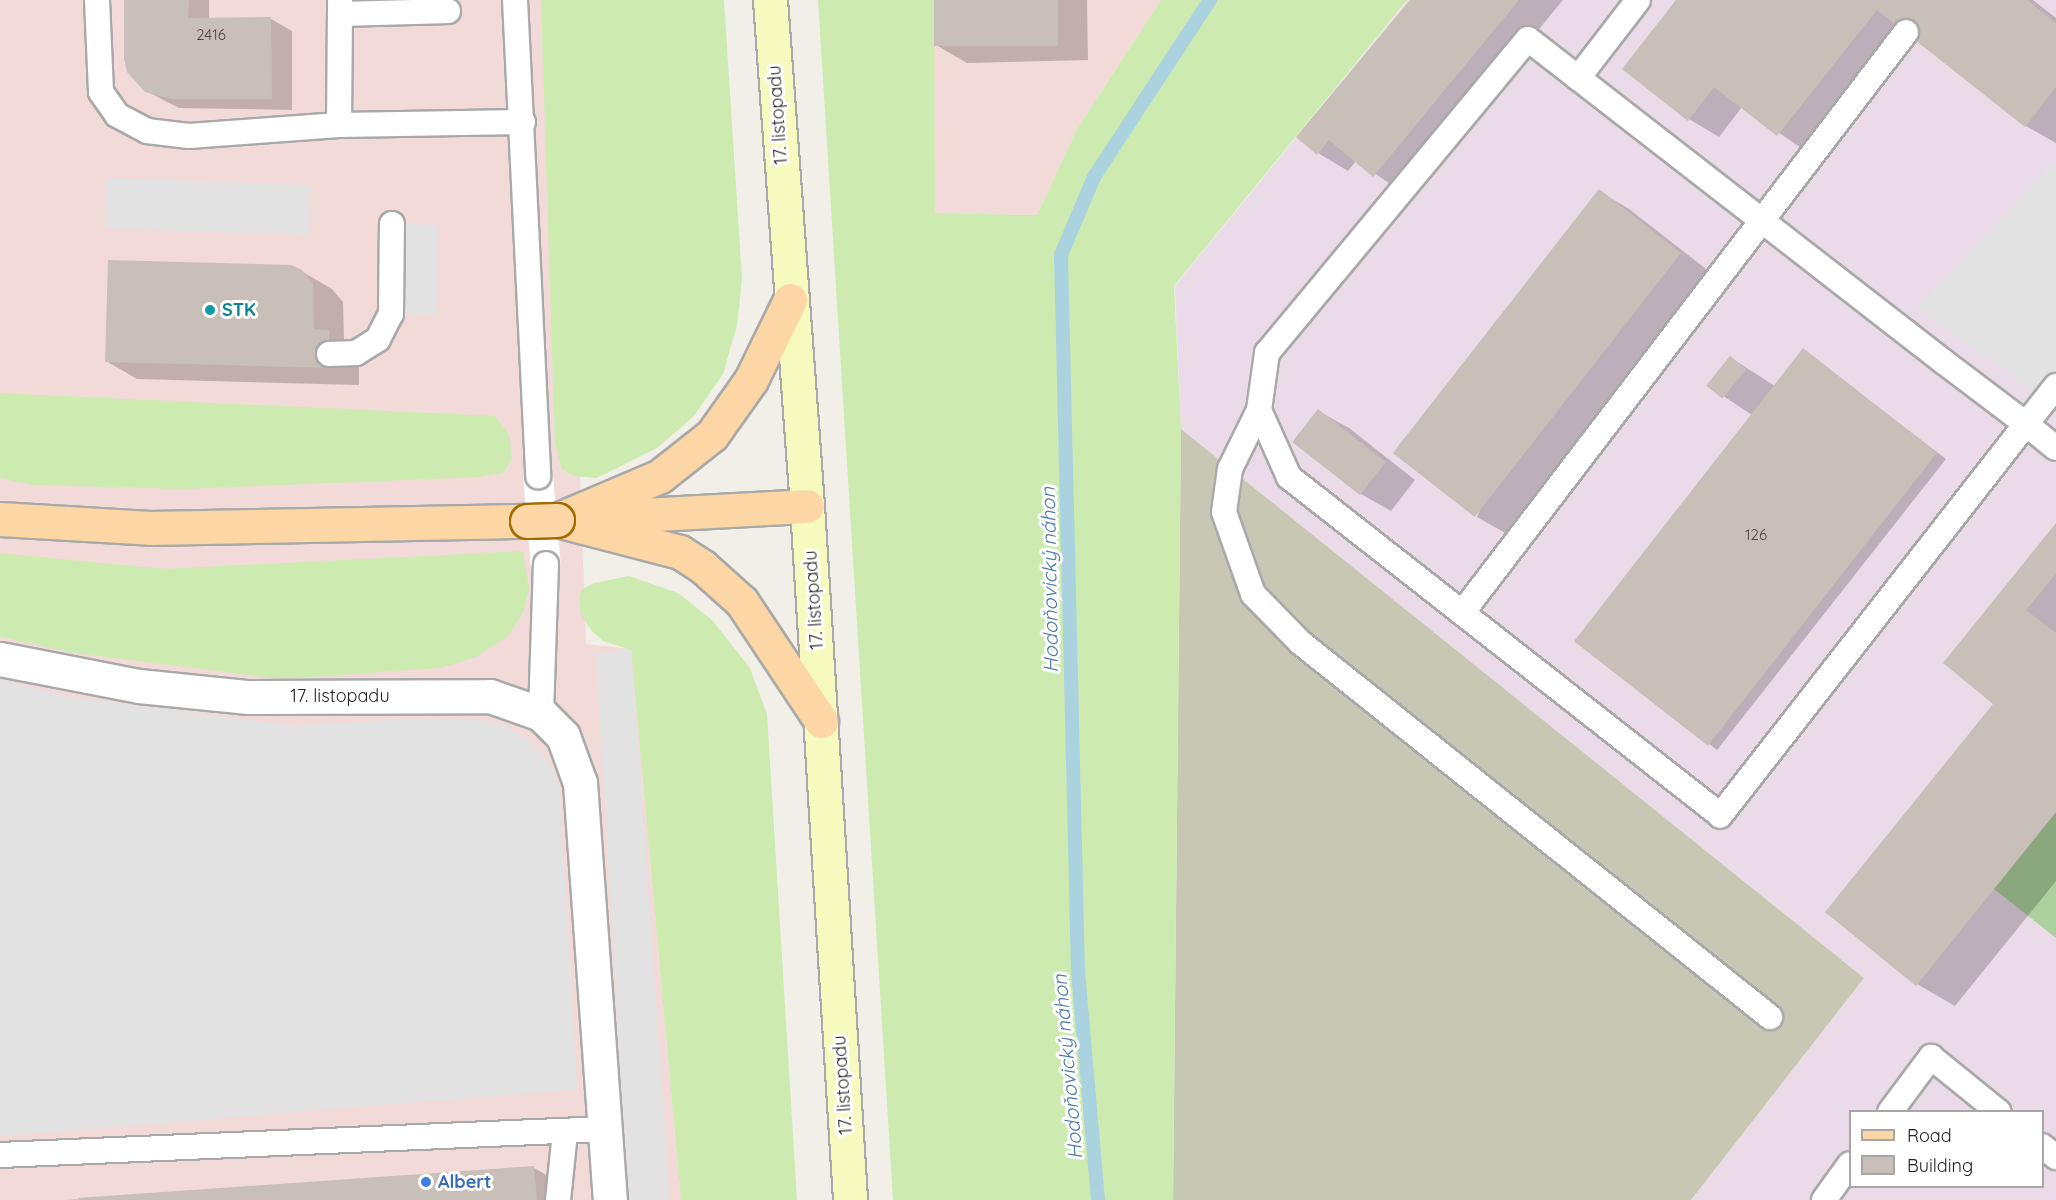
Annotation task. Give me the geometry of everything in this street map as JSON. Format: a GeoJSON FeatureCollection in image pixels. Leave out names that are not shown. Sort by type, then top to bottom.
{"type":"FeatureCollection","features":[{"type":"Feature","properties":{"kind":"main road","name":"17. listopadu"},"geometry":{"type":"LineString","coordinates":[[770,0],[790,300],[807,506],[850,1200]]}},
{"type":"Feature","properties":{"kind":"main road"},"geometry":{"type":"LineString","coordinates":[[542,520],[660,476],[712,435],[751,380],[790,300]]}},
{"type":"Feature","properties":{"kind":"main road"},"geometry":{"type":"LineString","coordinates":[[0,519],[150,528],[542,520],[807,506]]}},
{"type":"Feature","properties":{"kind":"main road"},"geometry":{"type":"LineString","coordinates":[[542,520],[680,552],[703,567],[742,602],[821,721]]}},
{"type":"Feature","properties":{"kind":"street","name":"17. listopadu"},"geometry":{"type":"LineString","coordinates":[[0,659],[139,686],[248,697],[490,696],[542,714],[562,736],[580,783],[610,1200]]}},
{"type":"Feature","properties":{"kind":"lane"},"geometry":{"type":"LineString","coordinates":[[97,0],[101,92],[117,115],[147,131],[189,136],[339,124],[523,122]]}},
{"type":"Feature","properties":{"kind":"lane"},"geometry":{"type":"LineString","coordinates":[[515,0],[523,122],[538,476]]}},
{"type":"Feature","properties":{"kind":"lane"},"geometry":{"type":"LineString","coordinates":[[1578,78],[1638,0]]}},
{"type":"Feature","properties":{"kind":"lane"},"geometry":{"type":"LineString","coordinates":[[339,124],[341,7],[390,6],[448,11]]}},
{"type":"Feature","properties":{"kind":"lane"},"geometry":{"type":"LineString","coordinates":[[1462,613],[1906,32]]}},
{"type":"Feature","properties":{"kind":"lane"},"geometry":{"type":"LineString","coordinates":[[1770,1017],[1301,643],[1253,594],[1224,512],[1230,469],[1259,410],[1267,353],[1528,39],[2056,448]]}},
{"type":"Feature","properties":{"kind":"lane"},"geometry":{"type":"LineString","coordinates":[[329,354],[356,353],[378,339],[391,314],[392,224]]}},
{"type":"Feature","properties":{"kind":"lane"},"geometry":{"type":"LineString","coordinates":[[1259,410],[1289,477],[1720,815],[2056,386]]}},
{"type":"Feature","properties":{"kind":"lane"},"geometry":{"type":"LineString","coordinates":[[542,714],[546,564]]}},
{"type":"Feature","properties":{"kind":"lane"},"geometry":{"type":"LineString","coordinates":[[1891,1110],[1931,1056],[1997,1110]]}},
{"type":"Feature","properties":{"kind":"lane"},"geometry":{"type":"LineString","coordinates":[[0,1155],[605,1129]]}},
{"type":"Feature","properties":{"kind":"lane"},"geometry":{"type":"LineString","coordinates":[[558,1200],[565,1132]]}},
{"type":"Feature","properties":{"kind":"lane"},"geometry":{"type":"LineString","coordinates":[[1824,1200],[1849,1167]]}},
{"type":"Feature","properties":{"kind":"shaded area"},"geometry":{"type":"Polygon","coordinates":[[[0,0],[563,0],[586,644],[631,649],[681,1200],[0,1200],[0,0]]]}},
{"type":"Feature","properties":{"kind":"shaded area"},"geometry":{"type":"Polygon","coordinates":[[[934,0],[1161,0],[1077,129],[1037,215],[935,213],[934,0]]]}},
{"type":"Feature","properties":{"kind":"shaded area"},"geometry":{"type":"Polygon","coordinates":[[[1408,0],[2056,0],[2056,1200],[1691,1200],[1864,978],[1181,429],[1175,286],[1408,0]]]}},
{"type":"Feature","properties":{"kind":"shaded area"},"geometry":{"type":"Polygon","coordinates":[[[2056,159],[2056,408],[1917,308],[2056,159]]]}},
{"type":"Feature","properties":{"kind":"shaded area"},"geometry":{"type":"Polygon","coordinates":[[[106,178],[311,185],[309,235],[104,228],[106,178]]]}},
{"type":"Feature","properties":{"kind":"shaded area"},"geometry":{"type":"Polygon","coordinates":[[[392,224],[438,225],[436,315],[390,314],[392,224]]]}},
{"type":"Feature","properties":{"kind":"shaded area"},"geometry":{"type":"Polygon","coordinates":[[[1181,429],[1864,978],[1691,1200],[1173,1200],[1181,429]]]}},
{"type":"Feature","properties":{"kind":"shaded area"},"geometry":{"type":"Polygon","coordinates":[[[631,649],[670,1200],[630,1200],[621,1085],[596,654],[631,649]]]}},
{"type":"Feature","properties":{"kind":"shaded area"},"geometry":{"type":"Polygon","coordinates":[[[0,679],[63,696],[294,726],[410,719],[481,720],[507,725],[534,746],[554,770],[560,791],[577,1089],[0,1136],[0,679]]]}},
{"type":"Feature","properties":{"kind":"green space"},"geometry":{"type":"Polygon","coordinates":[[[541,0],[724,0],[742,279],[737,325],[723,374],[694,416],[657,448],[597,478],[574,476],[562,469],[555,443],[541,0]]]}},
{"type":"Feature","properties":{"kind":"green space"},"geometry":{"type":"Polygon","coordinates":[[[818,0],[934,0],[935,213],[1037,215],[1077,129],[1161,0],[1407,0],[1174,286],[1181,429],[1173,1200],[893,1200],[818,0]]]}},
{"type":"Feature","properties":{"kind":"green space"},"geometry":{"type":"Polygon","coordinates":[[[0,393],[495,416],[510,436],[511,460],[504,472],[478,477],[185,489],[33,485],[0,478],[0,393]]]}},
{"type":"Feature","properties":{"kind":"green space"},"geometry":{"type":"Polygon","coordinates":[[[523,551],[529,589],[523,613],[508,636],[476,657],[441,668],[280,679],[75,653],[0,637],[0,553],[163,569],[523,551]]]}},
{"type":"Feature","properties":{"kind":"green space"},"geometry":{"type":"Polygon","coordinates":[[[629,576],[678,593],[712,620],[750,668],[767,714],[797,1200],[681,1200],[631,650],[603,641],[592,631],[581,615],[579,601],[581,590],[594,583],[629,576]]]}},
{"type":"Feature","properties":{"kind":"green space"},"geometry":{"type":"Polygon","coordinates":[[[2056,812],[2056,938],[1994,889],[2056,812]]]}},
{"type":"Feature","properties":{"kind":"pier"},"geometry":{"type":"Polygon","coordinates":[[[553,475],[561,564],[531,566],[523,478],[553,475]]]}},
{"type":"Feature","properties":{"kind":"building"},"geometry":{"type":"Polygon","coordinates":[[[124,0],[189,0],[188,18],[271,17],[272,99],[171,99],[145,92],[127,72],[124,59],[124,0]]]}},
{"type":"Feature","properties":{"kind":"building"},"geometry":{"type":"Polygon","coordinates":[[[934,0],[1058,0],[1058,46],[934,46],[934,0]]]}},
{"type":"Feature","properties":{"kind":"building"},"geometry":{"type":"Polygon","coordinates":[[[1410,0],[1519,0],[1373,177],[1329,140],[1317,155],[1296,137],[1410,0]]]}},
{"type":"Feature","properties":{"kind":"building"},"geometry":{"type":"Polygon","coordinates":[[[1676,0],[2027,0],[2056,23],[2056,87],[2025,127],[1877,10],[1777,136],[1714,87],[1688,121],[1622,69],[1676,0]]]}},
{"type":"Feature","properties":{"kind":"building"},"geometry":{"type":"Polygon","coordinates":[[[1599,189],[1681,253],[1475,517],[1393,453],[1599,189]]]}},
{"type":"Feature","properties":{"kind":"building","name":"STK"},"geometry":{"type":"Polygon","coordinates":[[[108,260],[291,265],[302,270],[313,283],[314,329],[329,330],[329,368],[105,362],[108,260]]]}},
{"type":"Feature","properties":{"kind":"building"},"geometry":{"type":"Polygon","coordinates":[[[1803,348],[1937,453],[1708,746],[1574,641],[1803,348]]]}},
{"type":"Feature","properties":{"kind":"building"},"geometry":{"type":"Polygon","coordinates":[[[1730,356],[1746,369],[1722,399],[1706,386],[1730,356]]]}},
{"type":"Feature","properties":{"kind":"building"},"geometry":{"type":"Polygon","coordinates":[[[1318,409],[1386,462],[1360,495],[1292,442],[1318,409]]]}},
{"type":"Feature","properties":{"kind":"building"},"geometry":{"type":"Polygon","coordinates":[[[2056,523],[2056,574],[2026,610],[2056,633],[2056,812],[1916,986],[1825,912],[1993,704],[1943,663],[2056,523]]]}},
{"type":"Feature","properties":{"kind":"building","name":"Albert"},"geometry":{"type":"Polygon","coordinates":[[[534,1166],[537,1200],[78,1200],[78,1198],[534,1166]]]}},
{"type":"Feature","properties":{"kind":"waterway","name":"Hodoňovický náhon"},"geometry":{"type":"LineString","coordinates":[[1098,1200],[1078,972],[1061,255],[1094,177],[1210,0]]}},
{"type":"Feature","properties":{"kind":"place","name":"STK"},"geometry":{"type":"Point","coordinates":[210,310]}},
{"type":"Feature","properties":{"kind":"place","name":"Albert"},"geometry":{"type":"Point","coordinates":[426,1182]}}]}
